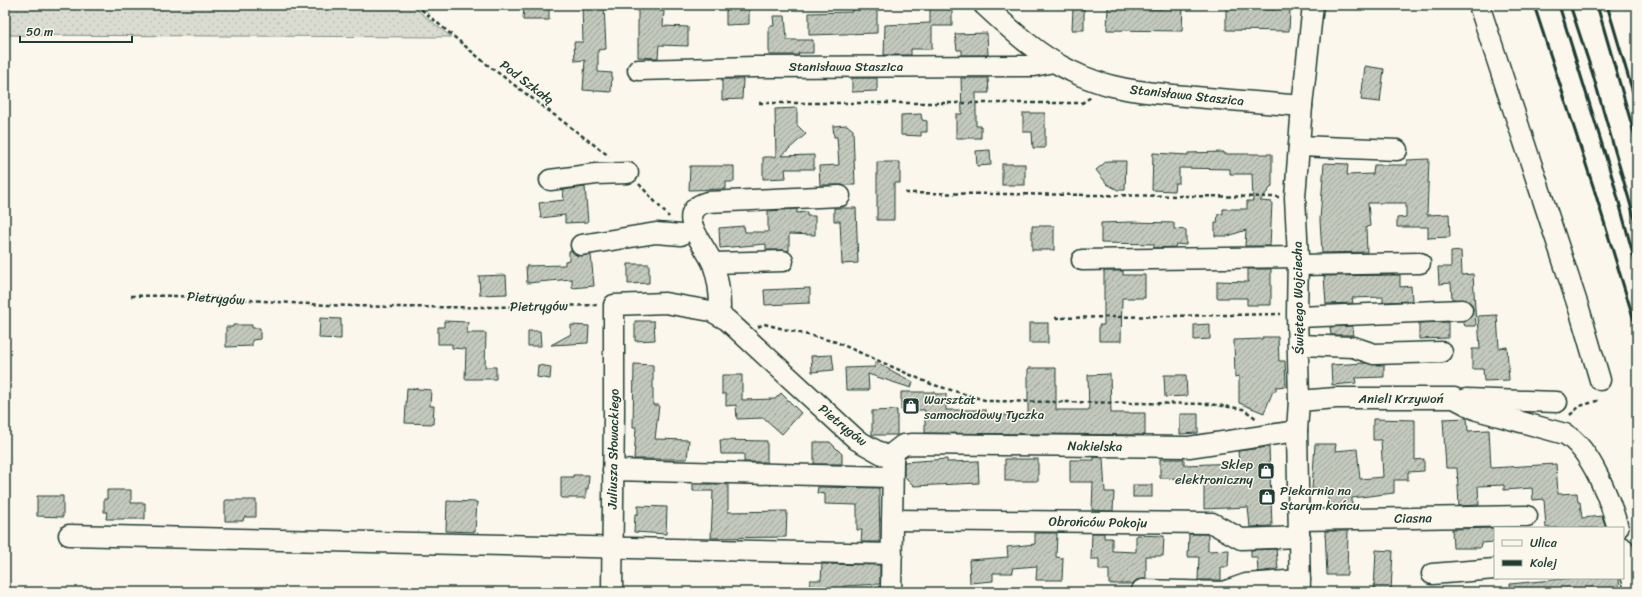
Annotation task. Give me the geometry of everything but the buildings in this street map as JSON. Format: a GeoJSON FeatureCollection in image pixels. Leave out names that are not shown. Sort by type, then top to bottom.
{"type":"FeatureCollection","features":[{"type":"Feature","properties":{"kind":"street","name":"Stanisława Staszica"},"geometry":{"type":"LineString","coordinates":[[984,5],[1008,27],[1053,62],[1072,72],[1100,83],[1132,91],[1302,106]]}},
{"type":"Feature","properties":{"kind":"street","name":"Świętego Wojciecha"},"geometry":{"type":"LineString","coordinates":[[1300,586],[1297,431],[1299,401],[1298,261],[1295,197],[1302,106],[1313,5]]}},
{"type":"Feature","properties":{"kind":"street"},"geometry":{"type":"LineString","coordinates":[[1479,5],[1580,312],[1600,390]]}},
{"type":"Feature","properties":{"kind":"street","name":"Stanisława Staszica"},"geometry":{"type":"LineString","coordinates":[[638,70],[755,67],[1034,66],[1053,62]]}},
{"type":"Feature","properties":{"kind":"street"},"geometry":{"type":"LineString","coordinates":[[1299,146],[1397,150]]}},
{"type":"Feature","properties":{"kind":"street"},"geometry":{"type":"LineString","coordinates":[[550,180],[596,174],[628,174]]}},
{"type":"Feature","properties":{"kind":"street"},"geometry":{"type":"LineString","coordinates":[[720,307],[720,290],[713,264],[690,221],[693,210],[698,204],[708,202],[840,196]]}},
{"type":"Feature","properties":{"kind":"street"},"geometry":{"type":"LineString","coordinates":[[581,245],[656,233],[681,235]]}},
{"type":"Feature","properties":{"kind":"street"},"geometry":{"type":"LineString","coordinates":[[1082,260],[1420,263]]}},
{"type":"Feature","properties":{"kind":"street"},"geometry":{"type":"LineString","coordinates":[[713,264],[783,261]]}},
{"type":"Feature","properties":{"kind":"street","name":"Pietrygów"},"geometry":{"type":"LineString","coordinates":[[614,305],[665,303],[711,310],[727,320],[857,440],[893,463]]}},
{"type":"Feature","properties":{"kind":"street","name":"Juliusza Słowackiego"},"geometry":{"type":"LineString","coordinates":[[612,592],[614,305]]}},
{"type":"Feature","properties":{"kind":"street"},"geometry":{"type":"LineString","coordinates":[[1298,315],[1462,310]]}},
{"type":"Feature","properties":{"kind":"street"},"geometry":{"type":"LineString","coordinates":[[1299,345],[1353,347],[1374,354],[1442,352]]}},
{"type":"Feature","properties":{"kind":"street","name":"Anieli Krzywoń"},"geometry":{"type":"LineString","coordinates":[[1299,401],[1336,398],[1454,398],[1477,410],[1572,437],[1592,466],[1613,512],[1618,527]]}},
{"type":"Feature","properties":{"kind":"street"},"geometry":{"type":"LineString","coordinates":[[1454,398],[1558,402]]}},
{"type":"Feature","properties":{"kind":"street","name":"Nakielska"},"geometry":{"type":"LineString","coordinates":[[893,463],[903,445],[913,444],[1189,447],[1297,431]]}},
{"type":"Feature","properties":{"kind":"street"},"geometry":{"type":"LineString","coordinates":[[613,470],[893,463],[891,592]]}},
{"type":"Feature","properties":{"kind":"street","name":"Ciasna"},"geometry":{"type":"LineString","coordinates":[[1300,529],[1527,516]]}},
{"type":"Feature","properties":{"kind":"street","name":"Obrońców Pokoju"},"geometry":{"type":"LineString","coordinates":[[892,520],[1212,524],[1241,539],[1300,529]]}},
{"type":"Feature","properties":{"kind":"street"},"geometry":{"type":"LineString","coordinates":[[69,535],[612,549],[892,554]]}},
{"type":"Feature","properties":{"kind":"street"},"geometry":{"type":"LineString","coordinates":[[1624,555],[1636,592]]}},
{"type":"Feature","properties":{"kind":"street"},"geometry":{"type":"LineString","coordinates":[[1432,574],[1494,569]]}},
{"type":"Feature","properties":{"kind":"street"},"geometry":{"type":"LineString","coordinates":[[1142,590],[1223,592],[1246,584],[1300,586]]}},
{"type":"Feature","properties":{"kind":"path","name":"Pod Szkałą"},"geometry":{"type":"LineString","coordinates":[[416,5],[489,66],[611,158],[628,174]]}},
{"type":"Feature","properties":{"kind":"path"},"geometry":{"type":"LineString","coordinates":[[760,103],[1082,103],[1094,95],[1100,83]]}},
{"type":"Feature","properties":{"kind":"path"},"geometry":{"type":"LineString","coordinates":[[905,193],[1295,197]]}},
{"type":"Feature","properties":{"kind":"path","name":"Pietrygów"},"geometry":{"type":"LineString","coordinates":[[131,296],[167,295],[336,305],[461,307],[614,305]]}},
{"type":"Feature","properties":{"kind":"path"},"geometry":{"type":"LineString","coordinates":[[1055,318],[1298,315]]}},
{"type":"Feature","properties":{"kind":"path"},"geometry":{"type":"LineString","coordinates":[[744,336],[764,324],[836,342],[931,384],[988,401],[1209,404],[1243,410],[1261,422],[1273,434]]}},
{"type":"Feature","properties":{"kind":"path"},"geometry":{"type":"LineString","coordinates":[[1552,431],[1600,390]]}},
{"type":"Feature","properties":{"kind":"shaded area"},"geometry":{"type":"Polygon","coordinates":[[[5,5],[411,5],[451,37],[5,35],[5,5]]]}},
{"type":"Feature","properties":{"kind":"railway"},"geometry":{"type":"LineString","coordinates":[[1534,5],[1594,189],[1637,330]]}},
{"type":"Feature","properties":{"kind":"railway"},"geometry":{"type":"LineString","coordinates":[[1559,5],[1613,180],[1637,269]]}},
{"type":"Feature","properties":{"kind":"railway"},"geometry":{"type":"LineString","coordinates":[[1570,5],[1593,75],[1637,227]]}},
{"type":"Feature","properties":{"kind":"railway"},"geometry":{"type":"LineString","coordinates":[[1597,5],[1637,143]]}},
{"type":"Feature","properties":{"kind":"railway"},"geometry":{"type":"LineString","coordinates":[[1607,5],[1637,106]]}},
{"type":"Feature","properties":{"kind":"place","name":"Warsztat samochodowy Tyczka"},"geometry":{"type":"Point","coordinates":[911,406]}},
{"type":"Feature","properties":{"kind":"place","name":"Sklep elektroniczny"},"geometry":{"type":"Point","coordinates":[1266,471]}},
{"type":"Feature","properties":{"kind":"place","name":"Piekarnia na Starym końcu"},"geometry":{"type":"Point","coordinates":[1267,497]}}]}
